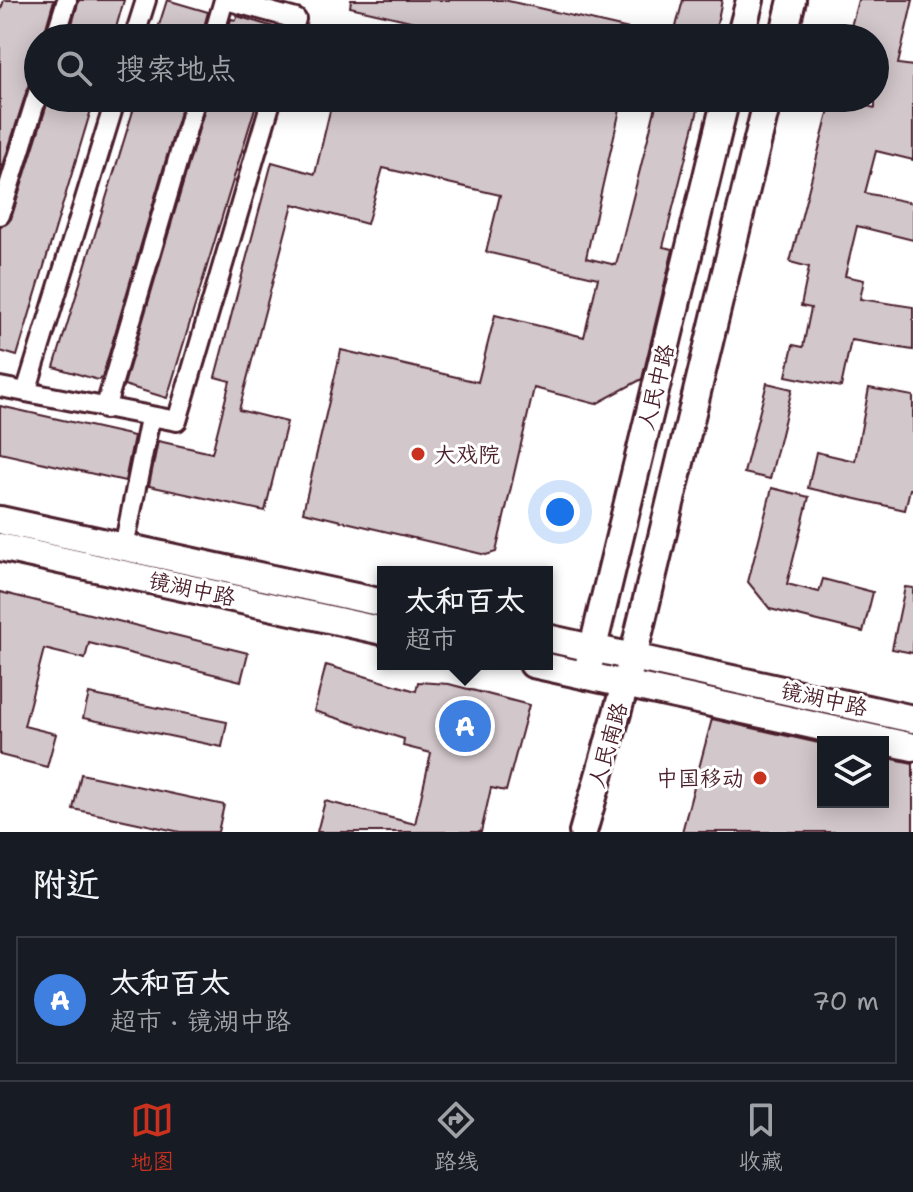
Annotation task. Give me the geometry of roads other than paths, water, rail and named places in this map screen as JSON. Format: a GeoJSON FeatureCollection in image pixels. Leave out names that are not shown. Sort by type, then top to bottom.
{"type":"FeatureCollection","features":[{"type":"Feature","properties":{"kind":"main road"},"geometry":{"type":"LineString","coordinates":[[744,24],[750,0]]}},
{"type":"Feature","properties":{"kind":"main road"},"geometry":{"type":"LineString","coordinates":[[786,24],[792,0]]}},
{"type":"Feature","properties":{"kind":"main road","name":"人民中路"},"geometry":{"type":"LineString","coordinates":[[586,676],[723,112]]}},
{"type":"Feature","properties":{"kind":"main road","name":"人民中路"},"geometry":{"type":"LineString","coordinates":[[633,657],[765,112]]}},
{"type":"Feature","properties":{"kind":"main road","name":"镜湖中路"},"geometry":{"type":"LineString","coordinates":[[0,520],[377,602]]}},
{"type":"Feature","properties":{"kind":"main road","name":"镜湖中路"},"geometry":{"type":"LineString","coordinates":[[0,547],[377,630]]}},
{"type":"Feature","properties":{"kind":"main road","name":"镜湖中路"},"geometry":{"type":"LineString","coordinates":[[553,639],[913,719]]}},
{"type":"Feature","properties":{"kind":"main road","name":"人民南路"},"geometry":{"type":"LineString","coordinates":[[583,832],[633,657]]}},
{"type":"Feature","properties":{"kind":"main road","name":"镜湖中路"},"geometry":{"type":"LineString","coordinates":[[553,669],[913,747]]}},
{"type":"Feature","properties":{"kind":"street"},"geometry":{"type":"LineString","coordinates":[[59,24],[67,0]]}},
{"type":"Feature","properties":{"kind":"street"},"geometry":{"type":"LineString","coordinates":[[138,24],[146,0]]}},
{"type":"Feature","properties":{"kind":"street"},"geometry":{"type":"LineString","coordinates":[[217,24],[225,0],[296,19],[294,24]]}},
{"type":"Feature","properties":{"kind":"street"},"geometry":{"type":"LineString","coordinates":[[0,215],[32,112]]}},
{"type":"Feature","properties":{"kind":"street"},"geometry":{"type":"LineString","coordinates":[[26,392],[112,112]]}},
{"type":"Feature","properties":{"kind":"street"},"geometry":{"type":"LineString","coordinates":[[105,409],[192,112]]}},
{"type":"Feature","properties":{"kind":"street"},"geometry":{"type":"LineString","coordinates":[[0,387],[177,421],[268,112]]}},
{"type":"Feature","properties":{"kind":"street"},"geometry":{"type":"LineString","coordinates":[[124,547],[150,418]]}},
{"type":"Feature","properties":{"kind":"place","name":"大戏院"},"geometry":{"type":"Point","coordinates":[418,454]}},
{"type":"Feature","properties":{"kind":"place","name":"太和百太"},"geometry":{"type":"Point","coordinates":[465,726]}},
{"type":"Feature","properties":{"kind":"place","name":"中国移动"},"geometry":{"type":"Point","coordinates":[760,778]}}]}
